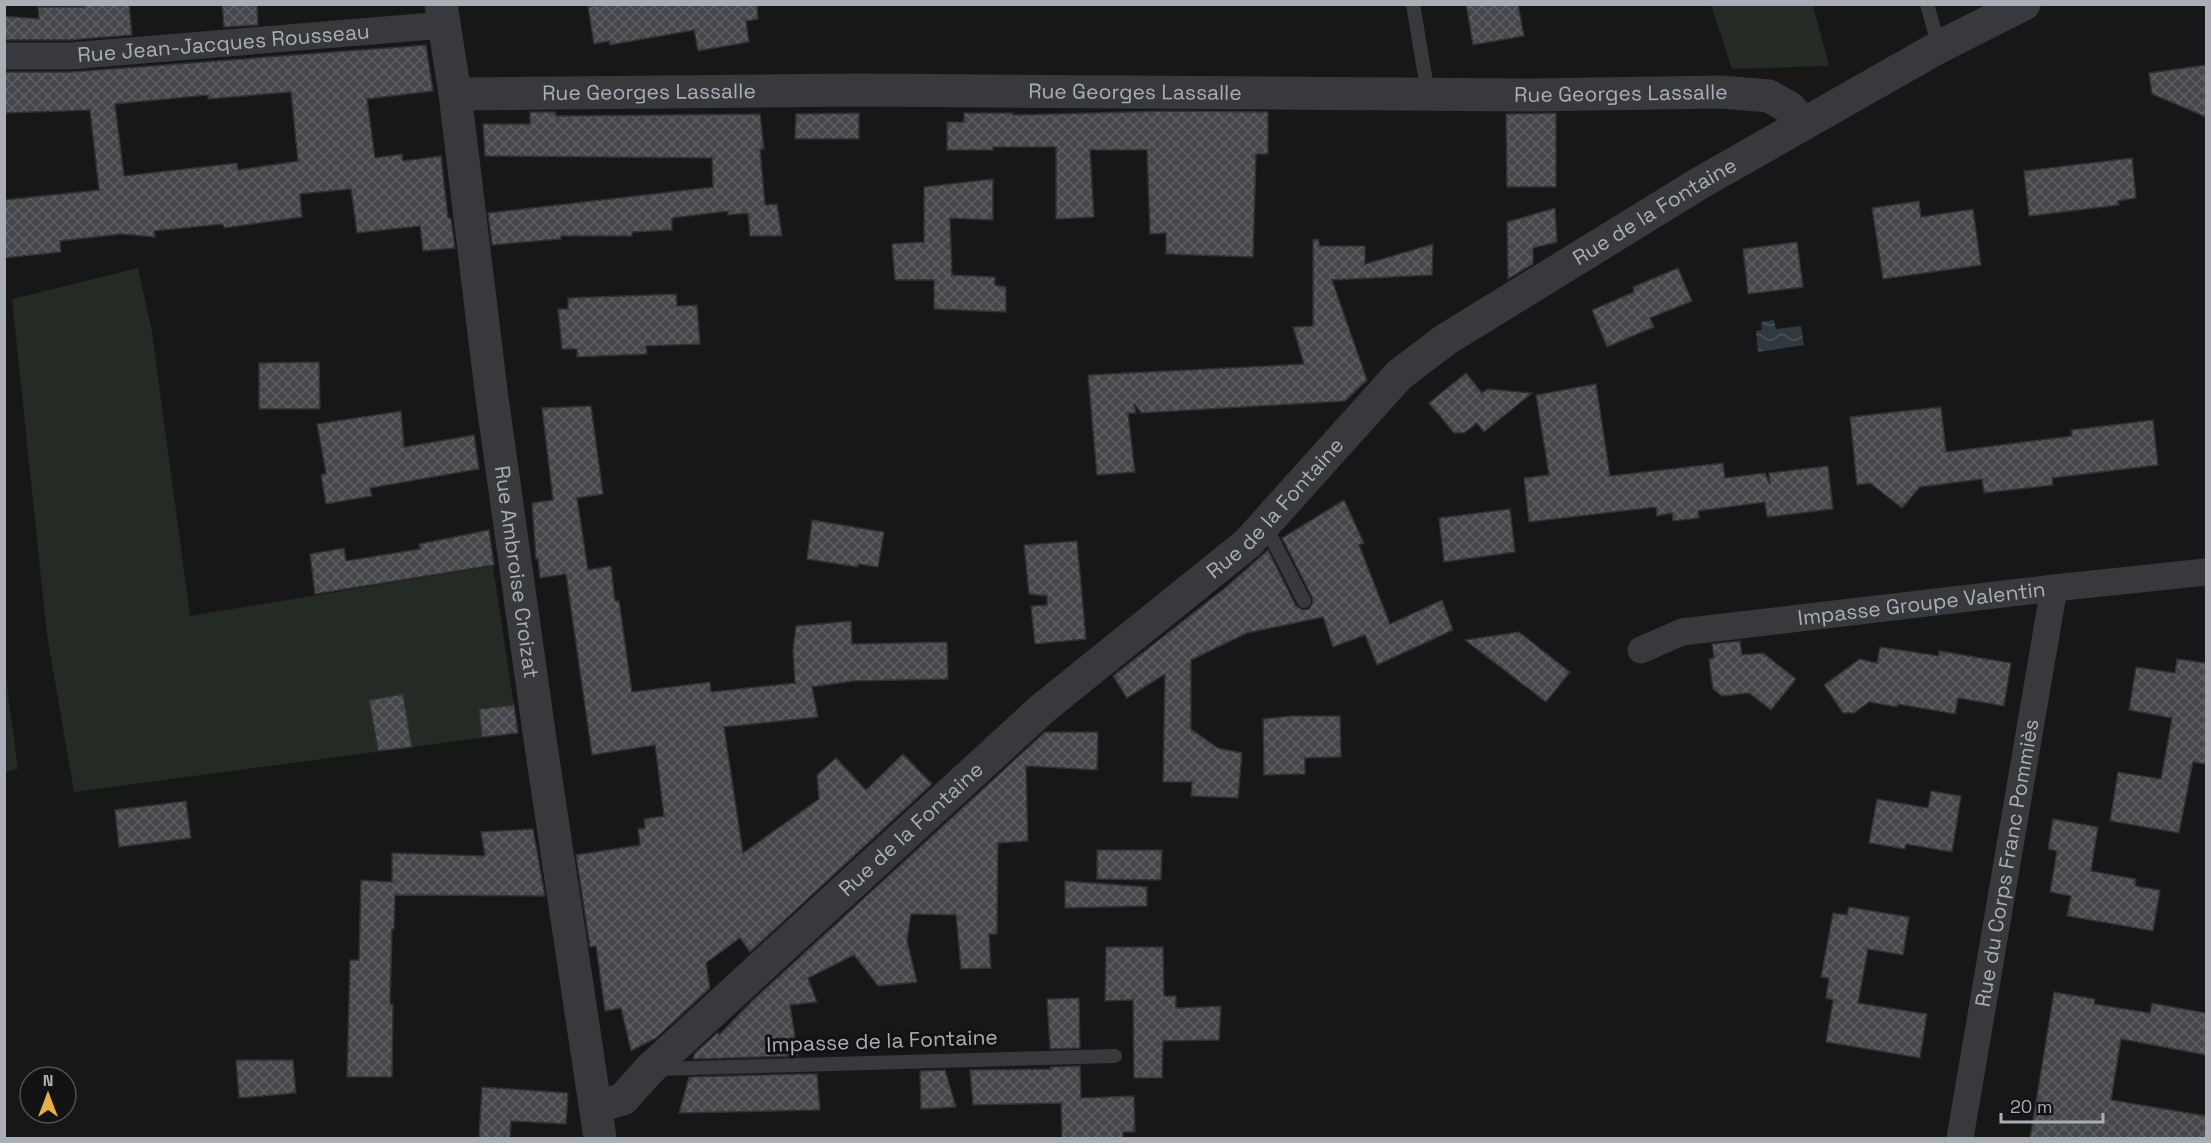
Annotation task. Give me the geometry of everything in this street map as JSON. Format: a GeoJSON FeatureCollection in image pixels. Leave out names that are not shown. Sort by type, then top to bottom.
{"type":"FeatureCollection","features":[{"type":"Feature","properties":{"kind":"street","name":"Rue de la Fontaine"},"geometry":{"type":"LineString","coordinates":[[598,1123],[650,1069],[1042,708],[1248,543],[1399,375],[1445,340],[1700,183],[1939,47],[2024,4]]}},
{"type":"Feature","properties":{"kind":"street","name":"Rue Jean-Jacques Rousseau"},"geometry":{"type":"LineString","coordinates":[[4,56],[70,56],[443,15]]}},
{"type":"Feature","properties":{"kind":"street","name":"Rue Ambroise Croizat"},"geometry":{"type":"LineString","coordinates":[[443,15],[455,94],[492,398],[541,746],[598,1123]]}},
{"type":"Feature","properties":{"kind":"street","name":"Rue Georges Lassalle"},"geometry":{"type":"LineString","coordinates":[[455,94],[847,90],[1740,94],[1770,96],[1790,108],[1803,123]]}},
{"type":"Feature","properties":{"kind":"street","name":"Impasse Groupe Valentin"},"geometry":{"type":"LineString","coordinates":[[1641,650],[1682,632],[2206,572]]}},
{"type":"Feature","properties":{"kind":"street","name":"Rue du Corps Franc Pommiès"},"geometry":{"type":"LineString","coordinates":[[1960,1138],[2054,588]]}},
{"type":"Feature","properties":{"kind":"lane"},"geometry":{"type":"LineString","coordinates":[[1413,4],[1428,94]]}},
{"type":"Feature","properties":{"kind":"lane"},"geometry":{"type":"LineString","coordinates":[[1927,4],[1939,47]]}},
{"type":"Feature","properties":{"kind":"lane"},"geometry":{"type":"LineString","coordinates":[[1265,525],[1304,601]]}},
{"type":"Feature","properties":{"kind":"lane","name":"Impasse de la Fontaine"},"geometry":{"type":"LineString","coordinates":[[650,1069],[1115,1056]]}},
{"type":"Feature","properties":{"kind":"shaded area"},"geometry":{"type":"Polygon","coordinates":[[[1711,5],[1813,5],[1829,66],[1732,69],[1711,5]]]}},
{"type":"Feature","properties":{"kind":"shaded area"},"geometry":{"type":"Polygon","coordinates":[[[138,268],[152,332],[190,616],[493,566],[518,733],[74,792],[47,635],[12,299],[138,268]]]}},
{"type":"Feature","properties":{"kind":"shaded area"},"geometry":{"type":"Polygon","coordinates":[[[5,672],[18,769],[4,772],[5,672]]]}},
{"type":"Feature","properties":{"kind":"water"},"geometry":{"type":"Polygon","coordinates":[[[1774,320],[1776,329],[1801,326],[1804,345],[1758,352],[1756,331],[1762,330],[1761,322],[1774,320]]]}},
{"type":"Feature","properties":{"kind":"building"},"geometry":{"type":"Polygon","coordinates":[[[84,4],[129,4],[132,35],[69,40],[4,40],[4,16],[39,19],[38,7],[84,7],[84,4]]]}},
{"type":"Feature","properties":{"kind":"building"},"geometry":{"type":"Polygon","coordinates":[[[222,4],[257,4],[258,25],[224,27],[222,4]]]}},
{"type":"Feature","properties":{"kind":"building"},"geometry":{"type":"Polygon","coordinates":[[[602,4],[757,4],[758,19],[746,21],[749,42],[698,51],[694,30],[610,45],[609,41],[594,44],[588,7],[602,4]]]}},
{"type":"Feature","properties":{"kind":"building"},"geometry":{"type":"Polygon","coordinates":[[[1466,4],[1518,4],[1524,36],[1473,45],[1466,4]]]}},
{"type":"Feature","properties":{"kind":"building"},"geometry":{"type":"Polygon","coordinates":[[[426,45],[433,91],[367,99],[375,158],[402,154],[403,161],[441,156],[448,218],[451,218],[455,248],[423,251],[420,226],[357,233],[351,189],[300,194],[302,217],[224,228],[223,224],[154,231],[155,237],[121,234],[60,241],[61,252],[4,258],[4,200],[99,190],[90,110],[4,113],[4,72],[71,72],[426,45]],[[291,92],[208,99],[208,95],[115,104],[124,176],[237,163],[238,170],[298,161],[291,92]]]}},
{"type":"Feature","properties":{"kind":"building"},"geometry":{"type":"Polygon","coordinates":[[[2206,65],[2206,117],[2152,94],[2149,73],[2206,65]]]}},
{"type":"Feature","properties":{"kind":"building"},"geometry":{"type":"Polygon","coordinates":[[[1166,111],[1268,112],[1268,154],[1256,154],[1253,257],[1166,254],[1166,233],[1150,234],[1147,150],[1090,150],[1094,217],[1056,219],[1056,147],[947,150],[947,122],[964,122],[964,113],[1013,113],[1013,115],[1166,111]]]}},
{"type":"Feature","properties":{"kind":"building"},"geometry":{"type":"Polygon","coordinates":[[[530,112],[555,112],[556,116],[760,114],[764,149],[760,149],[765,205],[777,204],[782,236],[750,236],[748,213],[728,215],[728,211],[672,218],[672,230],[632,232],[632,236],[561,236],[561,239],[492,245],[488,213],[713,187],[712,158],[485,156],[483,124],[530,124],[530,112]]]}},
{"type":"Feature","properties":{"kind":"building"},"geometry":{"type":"Polygon","coordinates":[[[859,113],[859,139],[795,139],[796,114],[859,113]]]}},
{"type":"Feature","properties":{"kind":"building"},"geometry":{"type":"Polygon","coordinates":[[[1556,113],[1556,187],[1507,187],[1506,114],[1556,113]]]}},
{"type":"Feature","properties":{"kind":"building"},"geometry":{"type":"Polygon","coordinates":[[[2132,158],[2136,198],[2118,201],[2119,205],[2029,216],[2024,171],[2132,158]]]}},
{"type":"Feature","properties":{"kind":"building"},"geometry":{"type":"Polygon","coordinates":[[[993,179],[993,220],[950,218],[952,275],[995,277],[995,285],[1006,287],[1006,312],[934,309],[934,280],[895,280],[892,244],[924,242],[924,187],[993,179]]]}},
{"type":"Feature","properties":{"kind":"building"},"geometry":{"type":"Polygon","coordinates":[[[1919,201],[1921,217],[1973,209],[1981,265],[1883,279],[1872,208],[1919,201]]]}},
{"type":"Feature","properties":{"kind":"building"},"geometry":{"type":"Polygon","coordinates":[[[1555,208],[1557,242],[1533,248],[1533,264],[1508,279],[1507,222],[1555,208]]]}},
{"type":"Feature","properties":{"kind":"building"},"geometry":{"type":"Polygon","coordinates":[[[1318,239],[1320,246],[1365,246],[1365,264],[1433,244],[1432,275],[1332,280],[1367,380],[1345,401],[1141,413],[1134,403],[1136,413],[1128,413],[1135,472],[1097,475],[1088,375],[1304,364],[1293,327],[1313,326],[1313,240],[1318,239]]]}},
{"type":"Feature","properties":{"kind":"building"},"geometry":{"type":"Polygon","coordinates":[[[1797,242],[1803,287],[1748,294],[1743,249],[1797,242]]]}},
{"type":"Feature","properties":{"kind":"building"},"geometry":{"type":"Polygon","coordinates":[[[1678,268],[1692,301],[1650,318],[1654,327],[1607,347],[1592,310],[1634,292],[1633,287],[1678,268]]]}},
{"type":"Feature","properties":{"kind":"building"},"geometry":{"type":"Polygon","coordinates":[[[676,294],[677,306],[697,305],[700,344],[646,346],[647,354],[577,357],[577,349],[562,349],[558,309],[568,309],[568,298],[676,294]]]}},
{"type":"Feature","properties":{"kind":"building"},"geometry":{"type":"Polygon","coordinates":[[[319,362],[320,409],[259,409],[259,363],[319,362]]]}},
{"type":"Feature","properties":{"kind":"building"},"geometry":{"type":"Polygon","coordinates":[[[1466,373],[1482,393],[1487,389],[1532,393],[1484,432],[1477,423],[1464,433],[1454,433],[1429,403],[1466,373]]]}},
{"type":"Feature","properties":{"kind":"building"},"geometry":{"type":"Polygon","coordinates":[[[1596,384],[1610,476],[1723,463],[1725,478],[1765,473],[1770,485],[1769,473],[1828,466],[1833,509],[1767,517],[1765,502],[1698,511],[1699,518],[1673,521],[1672,513],[1657,516],[1656,507],[1529,522],[1524,478],[1549,475],[1536,395],[1596,384]]]}},
{"type":"Feature","properties":{"kind":"building"},"geometry":{"type":"Polygon","coordinates":[[[591,406],[603,494],[577,498],[588,570],[611,566],[615,601],[619,601],[632,692],[710,682],[711,692],[795,683],[793,650],[796,626],[851,621],[852,644],[947,642],[948,679],[853,681],[812,687],[818,717],[724,727],[743,853],[819,799],[817,775],[836,758],[866,790],[903,754],[932,784],[750,952],[740,938],[706,963],[710,988],[656,1038],[631,1051],[621,1008],[605,1011],[596,946],[590,947],[576,855],[640,845],[638,829],[645,828],[644,819],[664,816],[655,745],[592,755],[566,574],[540,578],[538,559],[536,559],[532,503],[553,500],[542,408],[591,406]]]}},
{"type":"Feature","properties":{"kind":"building"},"geometry":{"type":"Polygon","coordinates":[[[1941,407],[1946,452],[2072,436],[2071,430],[2153,420],[2158,465],[2052,478],[2053,485],[1984,493],[1982,479],[1920,487],[1902,508],[1870,483],[1857,485],[1850,417],[1941,407]]]}},
{"type":"Feature","properties":{"kind":"building"},"geometry":{"type":"Polygon","coordinates":[[[401,411],[404,447],[474,435],[479,469],[370,488],[372,496],[326,504],[321,475],[326,473],[317,424],[401,411]]]}},
{"type":"Feature","properties":{"kind":"building"},"geometry":{"type":"Polygon","coordinates":[[[1344,500],[1364,543],[1359,545],[1390,624],[1442,600],[1453,630],[1377,665],[1365,635],[1333,647],[1323,617],[1247,633],[1191,660],[1191,729],[1218,748],[1242,753],[1238,798],[1191,796],[1192,782],[1163,782],[1165,674],[1127,698],[1113,676],[1225,588],[1268,550],[1296,606],[1303,610],[1309,609],[1313,602],[1312,597],[1282,538],[1344,500]]]}},
{"type":"Feature","properties":{"kind":"building"},"geometry":{"type":"Polygon","coordinates":[[[1510,509],[1515,552],[1444,562],[1439,518],[1510,509]]]}},
{"type":"Feature","properties":{"kind":"building"},"geometry":{"type":"Polygon","coordinates":[[[812,520],[884,532],[878,567],[858,564],[858,567],[807,559],[812,520]]]}},
{"type":"Feature","properties":{"kind":"building"},"geometry":{"type":"Polygon","coordinates":[[[489,530],[494,565],[315,594],[310,554],[344,548],[346,561],[420,549],[419,544],[489,530]]]}},
{"type":"Feature","properties":{"kind":"building"},"geometry":{"type":"Polygon","coordinates":[[[1077,541],[1086,639],[1035,644],[1031,606],[1047,605],[1047,596],[1029,594],[1024,545],[1077,541]]]}},
{"type":"Feature","properties":{"kind":"building"},"geometry":{"type":"Polygon","coordinates":[[[1519,632],[1570,672],[1546,702],[1465,640],[1519,632]]]}},
{"type":"Feature","properties":{"kind":"building"},"geometry":{"type":"Polygon","coordinates":[[[1740,641],[1742,655],[1763,653],[1796,679],[1771,710],[1749,693],[1722,696],[1713,689],[1709,659],[1714,658],[1712,644],[1740,641]]]}},
{"type":"Feature","properties":{"kind":"building"},"geometry":{"type":"Polygon","coordinates":[[[1880,647],[1939,656],[1939,651],[2011,663],[2004,706],[1958,698],[1955,714],[1898,704],[1897,707],[1869,702],[1854,713],[1843,713],[1824,685],[1860,659],[1877,663],[1880,647]]]}},
{"type":"Feature","properties":{"kind":"building"},"geometry":{"type":"Polygon","coordinates":[[[2177,659],[2206,663],[2206,764],[2193,762],[2179,833],[2110,821],[2118,772],[2161,779],[2172,718],[2129,710],[2136,667],[2175,673],[2177,659]]]}},
{"type":"Feature","properties":{"kind":"building"},"geometry":{"type":"Polygon","coordinates":[[[403,694],[412,747],[378,751],[369,700],[403,694]]]}},
{"type":"Feature","properties":{"kind":"building"},"geometry":{"type":"Polygon","coordinates":[[[514,705],[518,733],[482,737],[479,709],[514,705]]]}},
{"type":"Feature","properties":{"kind":"building"},"geometry":{"type":"Polygon","coordinates":[[[1291,716],[1340,716],[1341,757],[1305,758],[1305,774],[1264,775],[1263,719],[1291,716]]]}},
{"type":"Feature","properties":{"kind":"building"},"geometry":{"type":"Polygon","coordinates":[[[1045,732],[1098,732],[1097,770],[1026,766],[1028,841],[998,843],[997,934],[989,934],[991,968],[961,969],[956,915],[911,914],[907,941],[917,982],[878,986],[854,955],[808,978],[817,1002],[790,1005],[798,1056],[693,1059],[695,1053],[718,1032],[719,1035],[752,1001],[1045,732]]]}},
{"type":"Feature","properties":{"kind":"building"},"geometry":{"type":"Polygon","coordinates":[[[1931,791],[1961,796],[1952,852],[1906,844],[1905,849],[1869,843],[1877,799],[1928,808],[1931,791]]]}},
{"type":"Feature","properties":{"kind":"building"},"geometry":{"type":"Polygon","coordinates":[[[186,801],[191,838],[119,847],[115,810],[186,801]]]}},
{"type":"Feature","properties":{"kind":"building"},"geometry":{"type":"Polygon","coordinates":[[[2053,819],[2098,827],[2091,871],[2136,879],[2135,886],[2160,890],[2153,931],[2067,916],[2071,896],[2050,892],[2057,851],[2048,849],[2053,819]]]}},
{"type":"Feature","properties":{"kind":"building"},"geometry":{"type":"Polygon","coordinates":[[[533,829],[545,896],[395,895],[390,1004],[393,1004],[392,1077],[347,1077],[350,960],[359,960],[361,880],[392,882],[392,853],[485,856],[481,832],[533,829]]]}},
{"type":"Feature","properties":{"kind":"building"},"geometry":{"type":"Polygon","coordinates":[[[1097,850],[1162,850],[1161,880],[1097,879],[1097,850]]]}},
{"type":"Feature","properties":{"kind":"building"},"geometry":{"type":"Polygon","coordinates":[[[1065,881],[1147,887],[1147,906],[1065,908],[1065,881]]]}},
{"type":"Feature","properties":{"kind":"building"},"geometry":{"type":"Polygon","coordinates":[[[1849,907],[1909,917],[1903,955],[1868,949],[1858,1003],[1927,1014],[1920,1058],[1826,1042],[1833,1000],[1826,998],[1829,978],[1821,977],[1833,913],[1847,915],[1849,907]]]}},
{"type":"Feature","properties":{"kind":"building"},"geometry":{"type":"Polygon","coordinates":[[[1106,947],[1163,947],[1164,996],[1176,996],[1176,1008],[1221,1006],[1219,1040],[1163,1041],[1162,1078],[1134,1078],[1133,1000],[1105,1001],[1106,947]]]}},
{"type":"Feature","properties":{"kind":"building"},"geometry":{"type":"Polygon","coordinates":[[[2054,992],[2095,999],[2094,1004],[2150,1013],[2152,1003],[2206,1013],[2206,1055],[2121,1039],[2111,1100],[2206,1116],[2206,1138],[2030,1138],[2054,992]]]}},
{"type":"Feature","properties":{"kind":"building"},"geometry":{"type":"Polygon","coordinates":[[[1079,998],[1080,1048],[1050,1049],[1047,999],[1079,998]]]}},
{"type":"Feature","properties":{"kind":"building"},"geometry":{"type":"Polygon","coordinates":[[[236,1060],[293,1060],[296,1093],[239,1098],[236,1060]]]}},
{"type":"Feature","properties":{"kind":"building"},"geometry":{"type":"Polygon","coordinates":[[[1080,1066],[1081,1098],[1134,1096],[1135,1132],[1123,1132],[1123,1138],[1062,1138],[1061,1103],[973,1105],[970,1070],[1051,1069],[1050,1067],[1080,1066]]]}},
{"type":"Feature","properties":{"kind":"building"},"geometry":{"type":"Polygon","coordinates":[[[945,1070],[956,1107],[921,1109],[920,1071],[945,1070]]]}},
{"type":"Feature","properties":{"kind":"building"},"geometry":{"type":"Polygon","coordinates":[[[817,1074],[820,1110],[679,1113],[689,1077],[817,1074]]]}},
{"type":"Feature","properties":{"kind":"building"},"geometry":{"type":"Polygon","coordinates":[[[482,1087],[568,1093],[566,1124],[511,1121],[510,1138],[479,1138],[482,1087]]]}}]}
